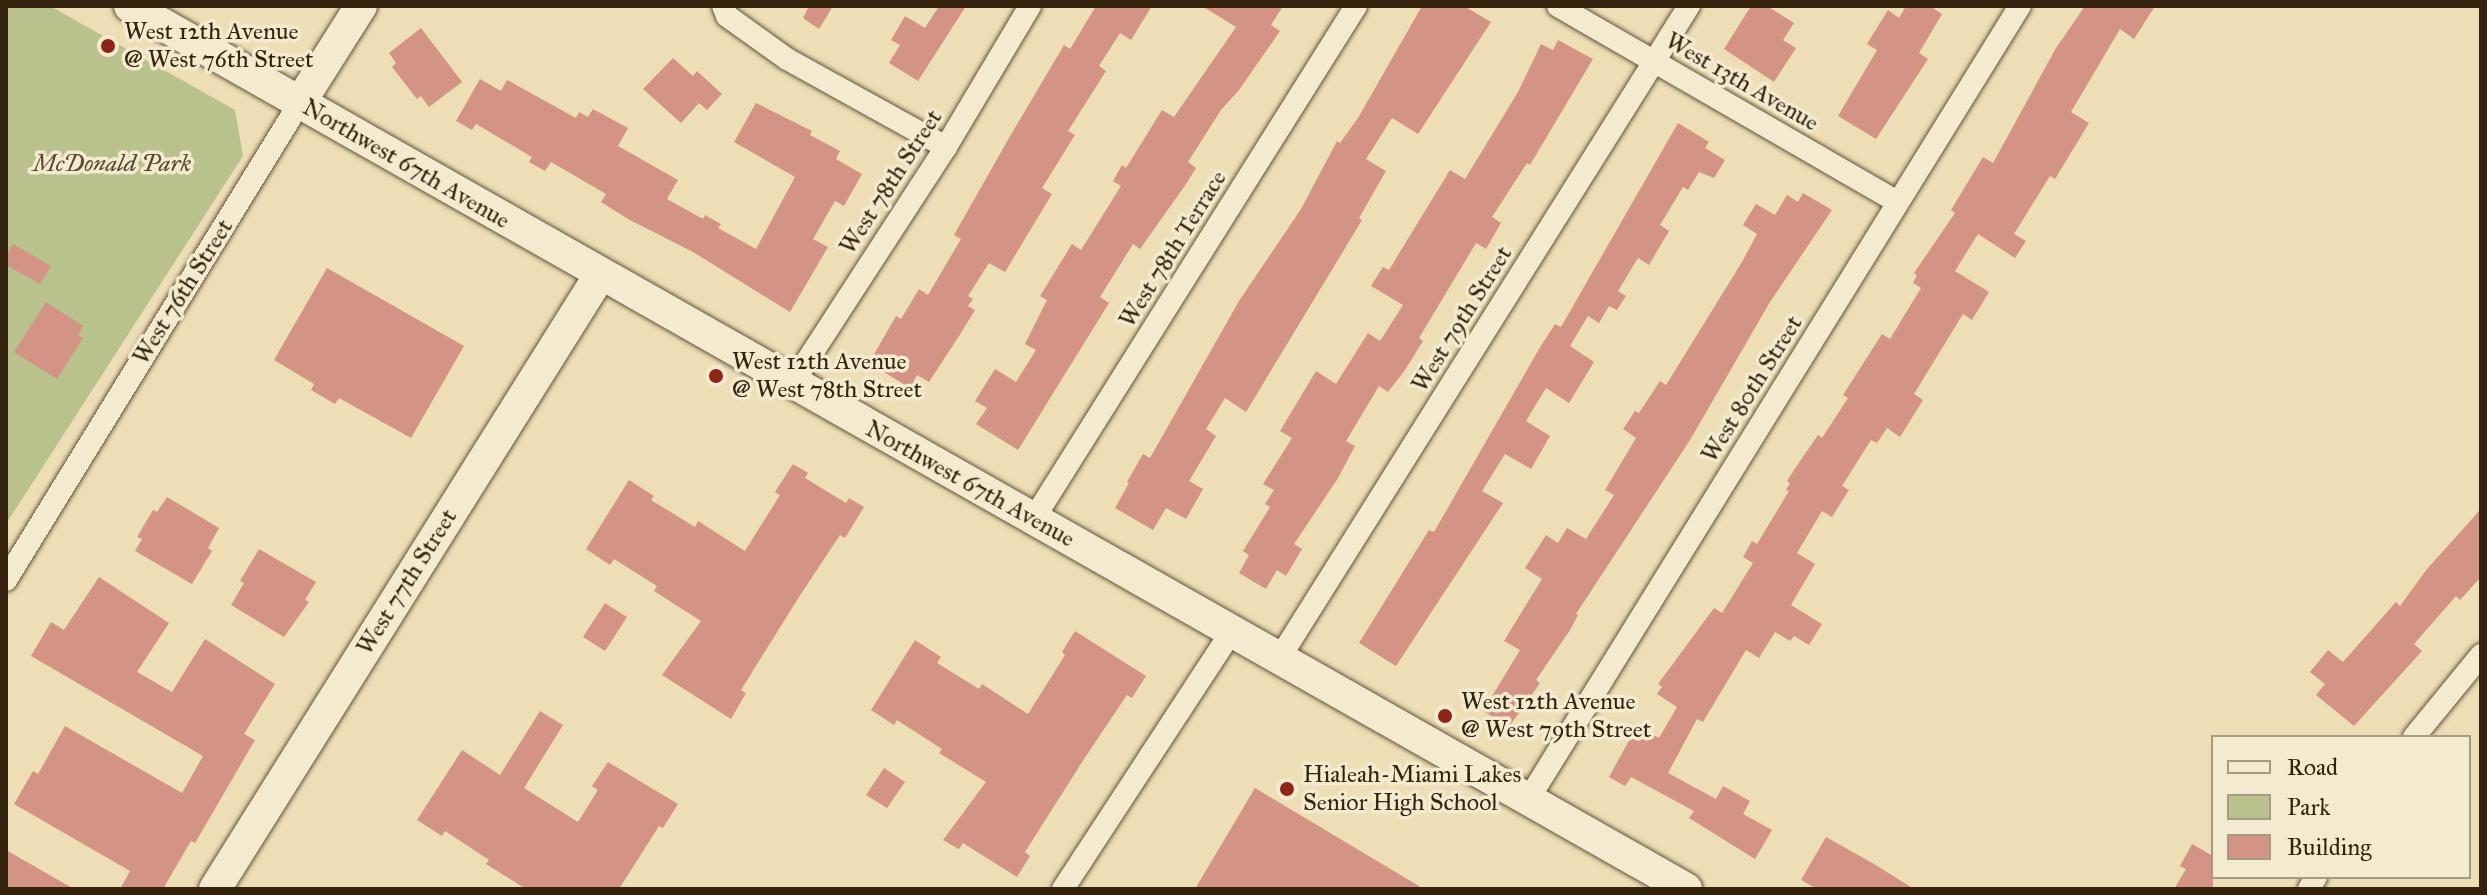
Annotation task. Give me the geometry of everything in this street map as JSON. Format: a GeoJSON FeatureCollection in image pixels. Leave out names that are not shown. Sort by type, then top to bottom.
{"type":"FeatureCollection","features":[{"type":"Feature","properties":{"kind":"main road","name":"Northwest 67th Avenue"},"geometry":{"type":"LineString","coordinates":[[130,6],[1686,889]]}},
{"type":"Feature","properties":{"kind":"main road","name":"West 76th Street"},"geometry":{"type":"LineString","coordinates":[[299,104],[361,6]]}},
{"type":"Feature","properties":{"kind":"main road","name":"West 77th Street"},"geometry":{"type":"LineString","coordinates":[[215,889],[600,275]]}},
{"type":"Feature","properties":{"kind":"street","name":"West 78th Street"},"geometry":{"type":"LineString","coordinates":[[792,384],[946,147],[1030,6]]}},
{"type":"Feature","properties":{"kind":"street","name":"West 78th Terrace"},"geometry":{"type":"LineString","coordinates":[[1033,520],[1356,6]]}},
{"type":"Feature","properties":{"kind":"street","name":"West 13th Avenue"},"geometry":{"type":"LineString","coordinates":[[1558,6],[1898,202]]}},
{"type":"Feature","properties":{"kind":"street","name":"West 79th Street"},"geometry":{"type":"LineString","coordinates":[[1279,659],[1689,6]]}},
{"type":"Feature","properties":{"kind":"street","name":"West 80th Street"},"geometry":{"type":"LineString","coordinates":[[1528,800],[2020,6]]}},
{"type":"Feature","properties":{"kind":"street"},"geometry":{"type":"LineString","coordinates":[[725,11],[787,59],[946,147]]}},
{"type":"Feature","properties":{"kind":"street","name":"West 76th Street"},"geometry":{"type":"LineString","coordinates":[[6,580],[299,104]]}},
{"type":"Feature","properties":{"kind":"street"},"geometry":{"type":"LineString","coordinates":[[1063,889],[1231,632]]}},
{"type":"Feature","properties":{"kind":"street"},"geometry":{"type":"LineString","coordinates":[[2416,735],[2481,655]]}},
{"type":"Feature","properties":{"kind":"green space","name":"McDonald Park"},"geometry":{"type":"Polygon","coordinates":[[[6,6],[50,6],[235,110],[243,156],[6,524],[6,6]]]}},
{"type":"Feature","properties":{"kind":"building"},"geometry":{"type":"Polygon","coordinates":[[[809,6],[833,6],[819,29],[803,18],[809,6]]]}},
{"type":"Feature","properties":{"kind":"building"},"geometry":{"type":"Polygon","coordinates":[[[939,6],[966,6],[918,81],[889,63],[900,45],[891,40],[905,16],[925,28],[939,6]]]}},
{"type":"Feature","properties":{"kind":"building"},"geometry":{"type":"Polygon","coordinates":[[[1096,6],[1152,6],[1131,40],[1120,33],[1099,66],[1106,71],[1068,131],[1075,135],[1042,188],[1052,194],[1005,272],[989,263],[968,296],[973,299],[968,306],[975,310],[959,336],[929,382],[917,375],[910,388],[869,363],[896,316],[901,319],[919,289],[928,295],[961,239],[954,235],[1009,138],[1064,45],[1070,49],[1096,6]]]}},
{"type":"Feature","properties":{"kind":"building"},"geometry":{"type":"Polygon","coordinates":[[[1202,6],[1283,6],[1271,25],[1280,31],[1239,90],[1221,110],[1188,162],[1196,168],[1186,184],[1140,249],[1133,244],[1100,297],[1109,303],[1018,450],[976,424],[987,408],[975,401],[995,369],[1016,382],[1036,350],[1025,344],[1047,300],[1040,296],[1072,244],[1081,250],[1121,186],[1113,181],[1122,165],[1126,168],[1162,110],[1174,117],[1236,27],[1202,6]]]}},
{"type":"Feature","properties":{"kind":"building"},"geometry":{"type":"Polygon","coordinates":[[[1422,6],[1464,6],[1491,22],[1418,134],[1392,118],[1366,159],[1386,171],[1359,218],[1362,220],[1246,412],[1225,398],[1206,429],[1216,436],[1189,481],[1203,489],[1186,519],[1166,508],[1153,530],[1115,508],[1127,482],[1143,454],[1150,458],[1239,301],[1301,209],[1337,141],[1340,143],[1358,118],[1422,6]]]}},
{"type":"Feature","properties":{"kind":"building"},"geometry":{"type":"Polygon","coordinates":[[[1751,6],[1767,6],[1794,23],[1783,40],[1796,48],[1774,82],[1724,49],[1751,6]]]}},
{"type":"Feature","properties":{"kind":"building"},"geometry":{"type":"Polygon","coordinates":[[[1906,6],[1930,6],[1942,14],[1919,53],[1928,59],[1876,139],[1838,116],[1877,50],[1867,44],[1888,10],[1899,18],[1906,6]]]}},
{"type":"Feature","properties":{"kind":"building"},"geometry":{"type":"Polygon","coordinates":[[[2085,6],[2155,6],[2134,39],[2120,29],[2071,112],[2089,123],[2055,179],[2050,176],[2014,234],[2026,241],[2015,258],[1978,234],[1955,271],[1989,292],[1972,320],[1963,314],[1914,394],[1923,400],[1900,437],[1887,428],[1877,443],[1871,440],[1842,486],[1849,490],[1832,517],[1822,511],[1797,553],[1815,564],[1791,605],[1822,624],[1809,645],[1794,636],[1790,641],[1775,632],[1759,658],[1746,650],[1703,722],[1697,719],[1668,773],[1716,799],[1723,786],[1750,801],[1743,814],[1772,830],[1755,859],[1689,818],[1694,811],[1631,777],[1625,786],[1609,777],[1637,726],[1659,738],[1677,707],[1657,694],[1662,687],[1658,684],[1714,608],[1722,613],[1753,563],[1743,557],[1752,541],[1757,544],[1789,491],[1786,490],[1790,483],[1787,481],[1818,435],[1822,438],[1848,398],[1843,395],[1882,334],[1890,339],[1921,288],[1913,283],[1917,275],[1914,273],[1955,213],[1951,210],[1983,157],[1993,163],[2056,48],[2085,6]]]}},
{"type":"Feature","properties":{"kind":"building"},"geometry":{"type":"Polygon","coordinates":[[[421,28],[462,82],[429,107],[421,96],[417,99],[392,67],[396,63],[389,53],[421,28]]]}},
{"type":"Feature","properties":{"kind":"building"},"geometry":{"type":"Polygon","coordinates":[[[1558,40],[1593,59],[1530,165],[1527,163],[1492,217],[1501,223],[1486,249],[1476,243],[1419,338],[1423,341],[1405,370],[1388,392],[1379,386],[1346,441],[1355,446],[1338,478],[1294,544],[1302,549],[1286,576],[1277,570],[1266,589],[1239,573],[1249,555],[1243,551],[1270,507],[1265,504],[1274,490],[1263,484],[1292,438],[1280,431],[1316,371],[1336,384],[1368,333],[1380,341],[1403,305],[1371,286],[1383,267],[1389,270],[1450,170],[1465,179],[1518,92],[1541,44],[1553,50],[1558,40]]]}},
{"type":"Feature","properties":{"kind":"building"},"geometry":{"type":"Polygon","coordinates":[[[673,58],[693,76],[697,71],[722,94],[707,110],[699,103],[681,123],[643,89],[673,58]]]}},
{"type":"Feature","properties":{"kind":"building"},"geometry":{"type":"Polygon","coordinates":[[[480,79],[501,91],[507,80],[576,118],[579,112],[588,117],[593,109],[628,128],[618,146],[678,180],[667,199],[703,219],[705,215],[721,224],[718,228],[756,249],[795,177],[734,142],[756,103],[812,131],[810,135],[840,151],[836,159],[862,174],[844,206],[835,201],[813,239],[828,247],[790,312],[693,252],[628,219],[601,202],[606,194],[551,162],[545,171],[529,162],[532,157],[476,124],[472,130],[456,121],[480,79]]]}},
{"type":"Feature","properties":{"kind":"building"},"geometry":{"type":"Polygon","coordinates":[[[1678,123],[1709,142],[1705,148],[1725,160],[1714,178],[1699,172],[1688,190],[1683,187],[1660,225],[1669,231],[1649,265],[1638,258],[1618,291],[1626,296],[1617,310],[1609,306],[1599,323],[1588,316],[1570,346],[1594,362],[1569,403],[1546,388],[1526,421],[1550,436],[1531,469],[1505,454],[1482,491],[1503,503],[1396,666],[1359,643],[1429,530],[1434,532],[1539,349],[1555,324],[1561,327],[1678,123]]]}},
{"type":"Feature","properties":{"kind":"building"},"geometry":{"type":"Polygon","coordinates":[[[1803,193],[1832,210],[1770,302],[1690,440],[1576,614],[1570,630],[1536,680],[1540,683],[1509,727],[1483,711],[1520,650],[1504,641],[1542,579],[1525,568],[1546,535],[1558,543],[1567,528],[1586,539],[1614,495],[1605,490],[1636,438],[1623,429],[1635,411],[1639,413],[1660,381],[1666,385],[1742,262],[1757,234],[1743,225],[1756,204],[1775,215],[1787,195],[1798,202],[1803,193]]]}},
{"type":"Feature","properties":{"kind":"building"},"geometry":{"type":"Polygon","coordinates":[[[13,244],[51,266],[40,284],[6,265],[6,255],[13,244]]]}},
{"type":"Feature","properties":{"kind":"building"},"geometry":{"type":"Polygon","coordinates":[[[327,268],[464,346],[411,438],[339,398],[335,404],[311,390],[314,384],[274,360],[327,268]]]}},
{"type":"Feature","properties":{"kind":"building"},"geometry":{"type":"Polygon","coordinates":[[[46,302],[83,326],[78,335],[83,338],[57,379],[14,352],[46,302]]]}},
{"type":"Feature","properties":{"kind":"building"},"geometry":{"type":"Polygon","coordinates":[[[793,464],[808,473],[805,478],[846,503],[849,498],[864,507],[845,538],[840,535],[799,597],[741,690],[746,693],[731,719],[662,675],[701,621],[654,591],[657,586],[614,559],[610,565],[586,549],[629,480],[654,496],[651,500],[695,527],[698,521],[745,551],[780,495],[775,492],[793,464]]]}},
{"type":"Feature","properties":{"kind":"building"},"geometry":{"type":"Polygon","coordinates":[[[167,497],[219,528],[208,548],[212,551],[192,584],[135,551],[142,539],[137,537],[153,510],[157,512],[167,497]]]}},
{"type":"Feature","properties":{"kind":"building"},"geometry":{"type":"Polygon","coordinates":[[[2481,509],[2481,577],[2460,600],[2456,596],[2414,644],[2422,651],[2354,726],[2316,695],[2325,684],[2310,672],[2328,650],[2343,662],[2396,602],[2400,606],[2427,569],[2481,509]]]}},
{"type":"Feature","properties":{"kind":"building"},"geometry":{"type":"Polygon","coordinates":[[[259,549],[316,582],[305,600],[309,602],[284,637],[231,605],[244,583],[240,581],[259,549]]]}},
{"type":"Feature","properties":{"kind":"building"},"geometry":{"type":"Polygon","coordinates":[[[99,577],[169,623],[137,672],[172,692],[205,639],[275,684],[244,734],[255,740],[195,843],[191,841],[163,889],[120,889],[130,871],[14,804],[33,771],[38,774],[65,726],[182,793],[203,756],[31,656],[51,622],[64,630],[99,577]]]}},
{"type":"Feature","properties":{"kind":"building"},"geometry":{"type":"Polygon","coordinates":[[[605,603],[627,617],[605,651],[583,637],[605,603]]]}},
{"type":"Feature","properties":{"kind":"building"},"geometry":{"type":"Polygon","coordinates":[[[1075,631],[1146,676],[1132,698],[1127,695],[1084,759],[1025,852],[1030,856],[1017,877],[963,843],[959,849],[943,840],[986,782],[939,753],[942,749],[897,720],[894,725],[871,710],[915,640],[941,657],[937,663],[979,689],[982,684],[1028,714],[1065,655],[1062,652],[1075,631]]]}},
{"type":"Feature","properties":{"kind":"building"},"geometry":{"type":"Polygon","coordinates":[[[540,711],[563,725],[524,788],[578,822],[598,790],[592,786],[608,762],[678,804],[663,828],[659,826],[619,889],[526,889],[486,864],[489,860],[445,831],[442,836],[417,820],[462,750],[500,775],[540,711]]]}},
{"type":"Feature","properties":{"kind":"building"},"geometry":{"type":"Polygon","coordinates":[[[884,768],[905,782],[887,808],[866,795],[884,768]]]}},
{"type":"Feature","properties":{"kind":"building"},"geometry":{"type":"Polygon","coordinates":[[[1255,788],[1424,889],[1195,889],[1255,788]]]}},
{"type":"Feature","properties":{"kind":"building"},"geometry":{"type":"Polygon","coordinates":[[[1826,837],[1914,889],[1817,889],[1801,880],[1826,837]]]}},
{"type":"Feature","properties":{"kind":"building"},"geometry":{"type":"Polygon","coordinates":[[[2192,844],[2211,855],[2213,889],[2174,889],[2186,869],[2180,866],[2192,844]]]}},
{"type":"Feature","properties":{"kind":"building"},"geometry":{"type":"Polygon","coordinates":[[[6,850],[74,889],[6,889],[6,850]]]}},
{"type":"Feature","properties":{"kind":"place","name":"West 12th Avenue @ West 76th Street"},"geometry":{"type":"Point","coordinates":[108,46]}},
{"type":"Feature","properties":{"kind":"place","name":"West 12th Avenue @ West 78th Street"},"geometry":{"type":"Point","coordinates":[716,376]}},
{"type":"Feature","properties":{"kind":"place","name":"West 12th Avenue @ West 79th Street"},"geometry":{"type":"Point","coordinates":[1445,716]}},
{"type":"Feature","properties":{"kind":"place","name":"Hialeah-Miami Lakes Senior High School"},"geometry":{"type":"Point","coordinates":[1287,789]}}]}
